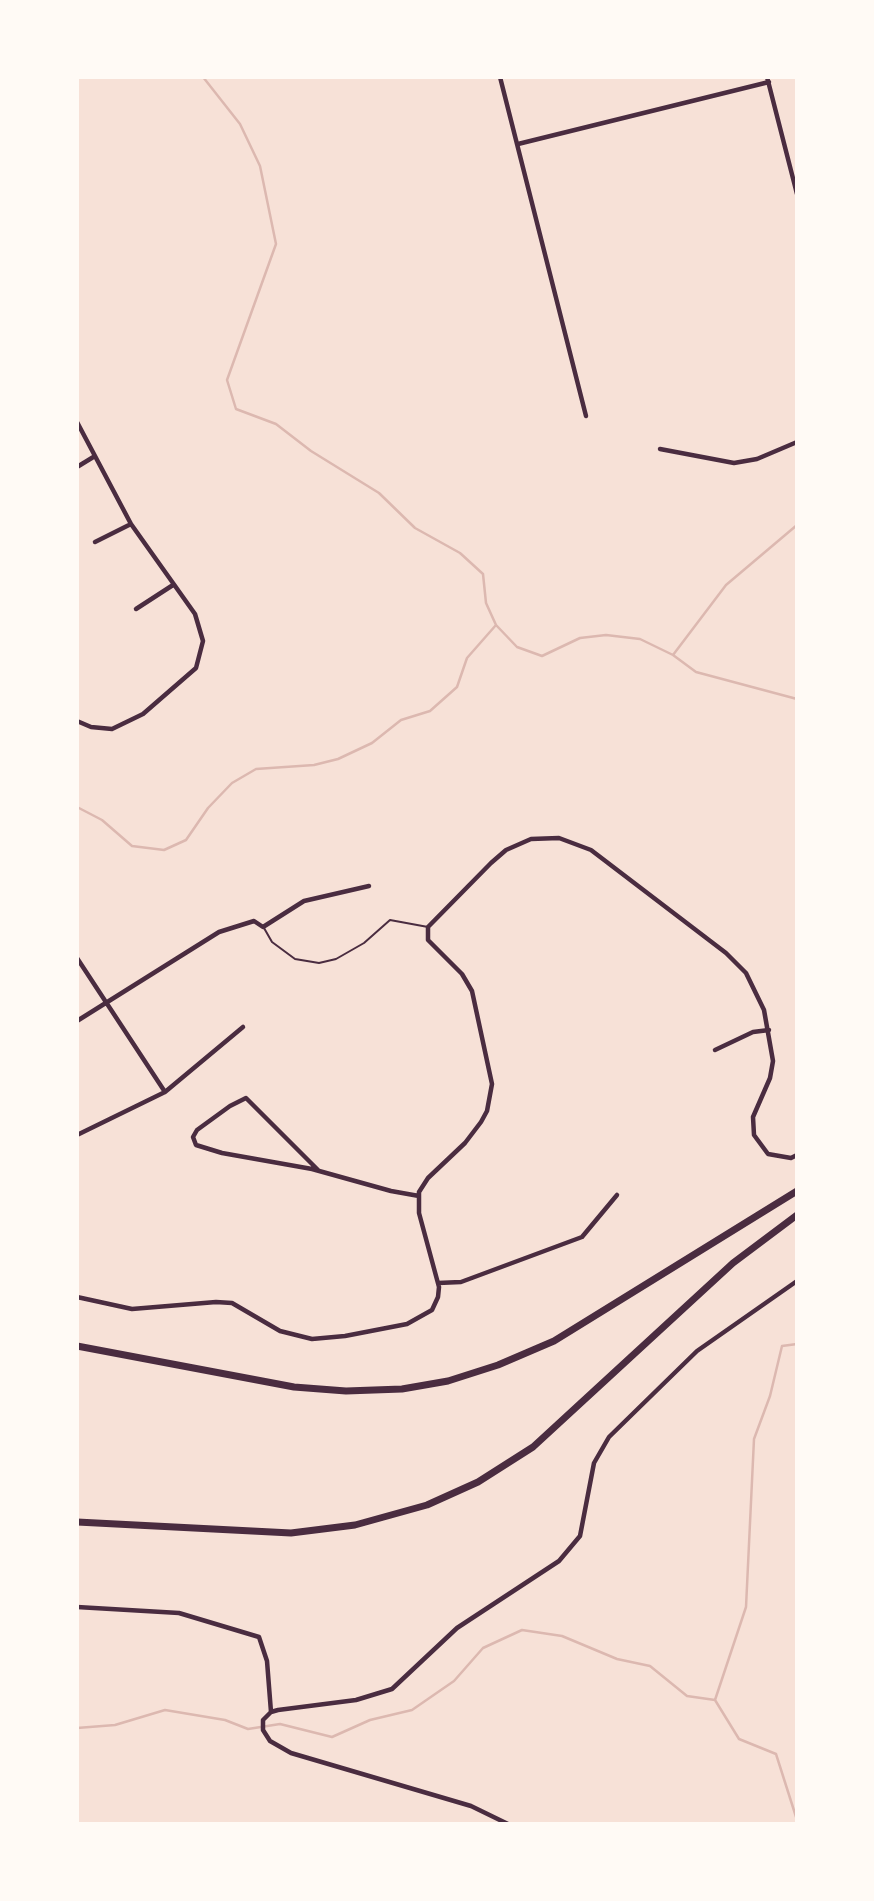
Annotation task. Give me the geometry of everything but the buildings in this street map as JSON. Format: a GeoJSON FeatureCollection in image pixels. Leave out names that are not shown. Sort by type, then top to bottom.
{"type":"FeatureCollection","features":[{"type":"Feature","properties":{"kind":"highway"},"geometry":{"type":"LineString","coordinates":[[77,1346],[291,1389],[402,1389],[449,1381],[507,1362],[554,1341],[797,1191]]}},
{"type":"Feature","properties":{"kind":"highway"},"geometry":{"type":"LineString","coordinates":[[77,1522],[270,1533],[314,1531],[355,1525],[427,1505],[467,1488],[525,1453],[564,1421],[701,1292],[764,1238],[797,1215]]}},
{"type":"Feature","properties":{"kind":"street"},"geometry":{"type":"LineString","coordinates":[[500,77],[586,416]]}},
{"type":"Feature","properties":{"kind":"street"},"geometry":{"type":"LineString","coordinates":[[518,144],[768,80],[797,194]]}},
{"type":"Feature","properties":{"kind":"street"},"geometry":{"type":"LineString","coordinates":[[77,422],[131,524],[201,627],[202,651],[196,668],[143,714],[121,727],[101,729],[77,721]]}},
{"type":"Feature","properties":{"kind":"street"},"geometry":{"type":"LineString","coordinates":[[660,449],[734,463],[757,459],[797,442]]}},
{"type":"Feature","properties":{"kind":"street"},"geometry":{"type":"LineString","coordinates":[[77,467],[95,456]]}},
{"type":"Feature","properties":{"kind":"street"},"geometry":{"type":"LineString","coordinates":[[95,542],[131,524]]}},
{"type":"Feature","properties":{"kind":"street"},"geometry":{"type":"LineString","coordinates":[[136,610],[173,585]]}},
{"type":"Feature","properties":{"kind":"street"},"geometry":{"type":"LineString","coordinates":[[77,1297],[132,1309],[216,1301],[232,1303],[280,1331],[302,1338],[322,1338],[407,1324],[422,1317],[435,1303],[438,1283],[419,1213],[419,1196],[428,1178],[466,1143],[481,1122],[487,1111],[492,1084],[472,991],[462,974],[429,940],[428,927],[449,903],[506,850],[541,837],[570,841],[599,856],[734,960],[756,990],[769,1030],[772,1071],[753,1117],[754,1135],[768,1153],[791,1158],[797,1155]]}},
{"type":"Feature","properties":{"kind":"street"},"geometry":{"type":"LineString","coordinates":[[77,1021],[219,932],[254,921],[263,927],[304,901],[369,886]]}},
{"type":"Feature","properties":{"kind":"street"},"geometry":{"type":"LineString","coordinates":[[77,958],[165,1092]]}},
{"type":"Feature","properties":{"kind":"street"},"geometry":{"type":"LineString","coordinates":[[77,1135],[165,1092],[243,1027]]}},
{"type":"Feature","properties":{"kind":"street"},"geometry":{"type":"LineString","coordinates":[[715,1050],[753,1032],[769,1030]]}},
{"type":"Feature","properties":{"kind":"street"},"geometry":{"type":"LineString","coordinates":[[318,1170],[246,1098],[197,1130],[193,1137],[196,1145],[222,1153],[318,1170],[419,1196]]}},
{"type":"Feature","properties":{"kind":"street"},"geometry":{"type":"LineString","coordinates":[[438,1283],[461,1282],[582,1237],[617,1195]]}},
{"type":"Feature","properties":{"kind":"street"},"geometry":{"type":"LineString","coordinates":[[271,1712],[355,1699],[392,1689],[465,1623],[559,1561],[583,1530],[594,1463],[609,1437],[697,1351],[797,1281]]}},
{"type":"Feature","properties":{"kind":"street"},"geometry":{"type":"LineString","coordinates":[[77,1607],[178,1613],[259,1637],[267,1661],[271,1712],[262,1724],[266,1736],[291,1753],[471,1806],[508,1824]]}},
{"type":"Feature","properties":{"kind":"lane"},"geometry":{"type":"LineString","coordinates":[[263,927],[272,943],[288,955],[312,963],[343,956],[364,943],[390,920],[428,927]]}},
{"type":"Feature","properties":{"kind":"waterway"},"geometry":{"type":"LineString","coordinates":[[203,77],[240,124],[260,166],[276,244],[227,380],[236,409],[276,424],[311,451],[379,493],[415,528],[460,553],[483,574],[486,603],[496,625],[517,647],[542,656],[580,638],[606,635],[640,639],[673,655],[696,672],[797,699]]}},
{"type":"Feature","properties":{"kind":"waterway"},"geometry":{"type":"LineString","coordinates":[[673,655],[726,585],[797,525]]}},
{"type":"Feature","properties":{"kind":"waterway"},"geometry":{"type":"LineString","coordinates":[[77,807],[102,820],[132,846],[164,850],[186,840],[208,808],[232,783],[256,769],[314,765],[338,759],[372,743],[401,720],[430,711],[457,687],[467,658],[496,625]]}},
{"type":"Feature","properties":{"kind":"waterway"},"geometry":{"type":"LineString","coordinates":[[797,1344],[782,1346],[770,1396],[754,1439],[746,1607],[715,1700],[739,1739],[776,1754],[797,1820]]}},
{"type":"Feature","properties":{"kind":"waterway"},"geometry":{"type":"LineString","coordinates":[[77,1728],[115,1725],[165,1710],[225,1720],[248,1729],[280,1724],[332,1737],[370,1720],[412,1710],[454,1681],[483,1648],[522,1630],[562,1636],[617,1659],[650,1666],[687,1696],[715,1700]]}}]}
